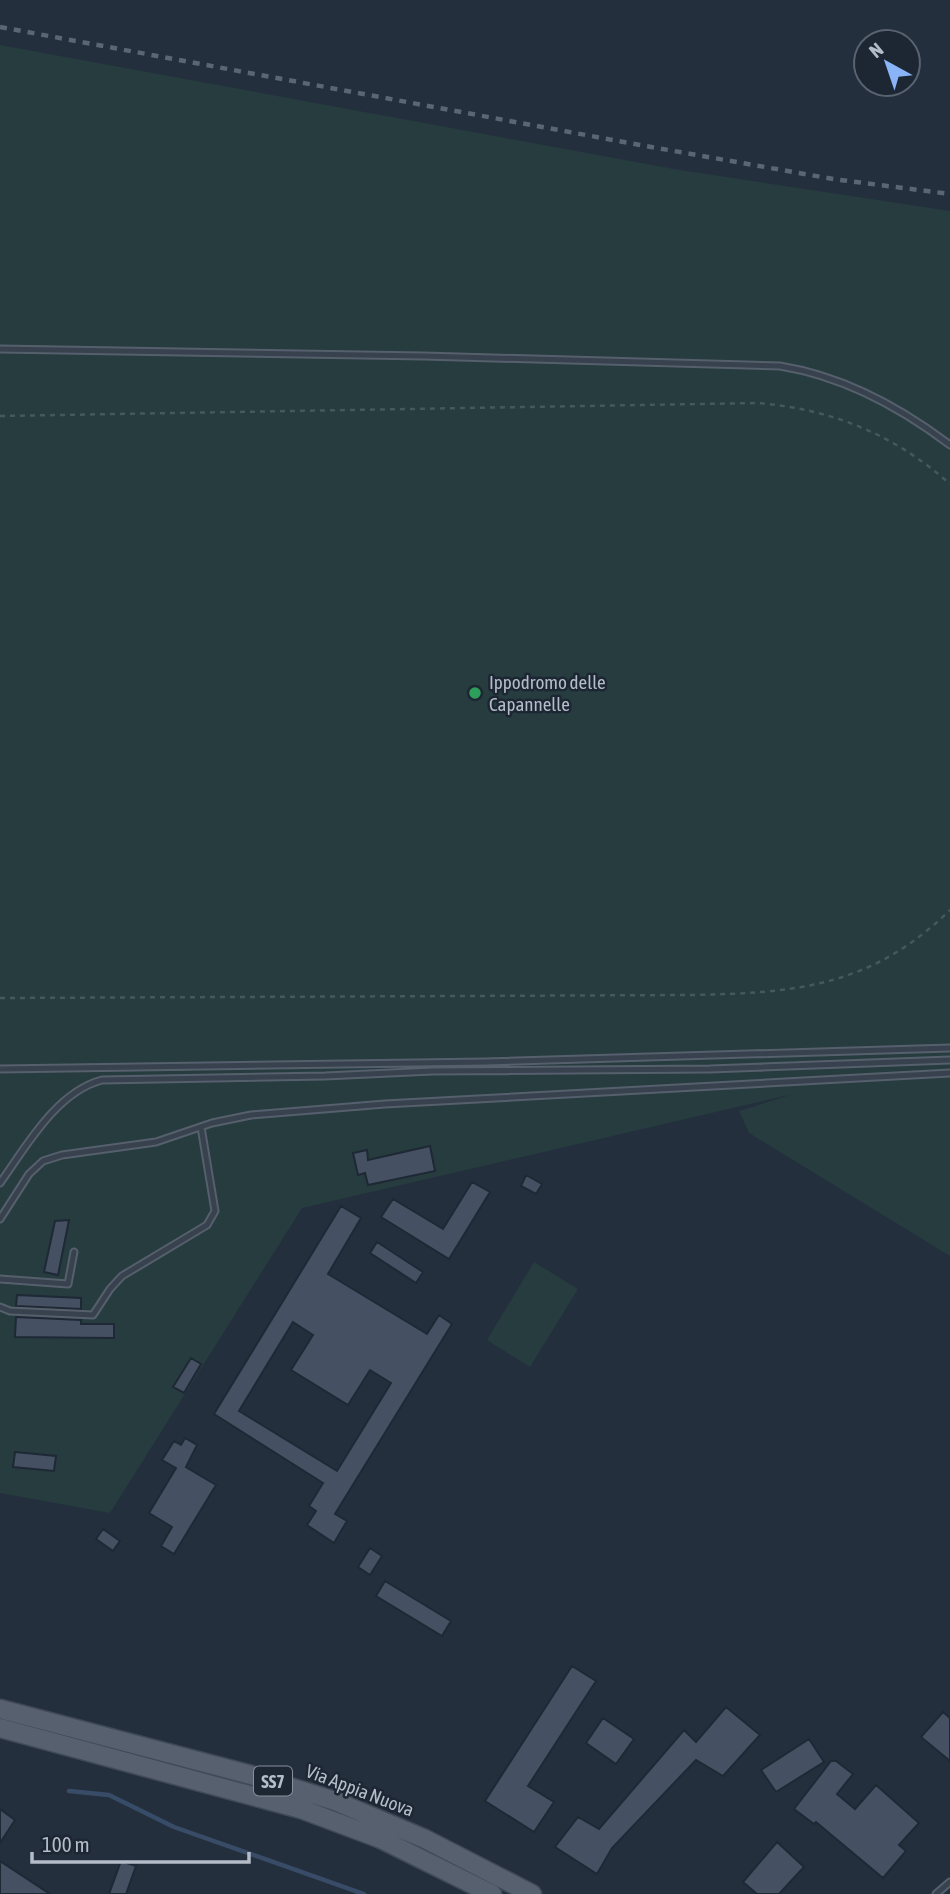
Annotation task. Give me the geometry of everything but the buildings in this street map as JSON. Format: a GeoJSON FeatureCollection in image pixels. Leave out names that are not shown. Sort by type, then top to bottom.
{"type":"FeatureCollection","features":[{"type":"Feature","properties":{"kind":"main road","name":"Via Appia Nuova"},"geometry":{"type":"LineString","coordinates":[[0,1709],[251,1775],[335,1801],[425,1839],[532,1894]]}},
{"type":"Feature","properties":{"kind":"main road","name":"Via Appia Nuova"},"geometry":{"type":"LineString","coordinates":[[0,1728],[301,1809],[369,1834],[492,1894]]}},
{"type":"Feature","properties":{"kind":"lane"},"geometry":{"type":"LineString","coordinates":[[0,349],[767,365],[816,373],[856,388],[950,445]]}},
{"type":"Feature","properties":{"kind":"lane"},"geometry":{"type":"LineString","coordinates":[[0,1069],[485,1062],[950,1048]]}},
{"type":"Feature","properties":{"kind":"lane"},"geometry":{"type":"LineString","coordinates":[[0,1183],[56,1110],[79,1091],[102,1080],[433,1071],[710,1069],[950,1060]]}},
{"type":"Feature","properties":{"kind":"lane"},"geometry":{"type":"LineString","coordinates":[[0,1219],[29,1174],[43,1161],[62,1155],[156,1142],[201,1127],[251,1115],[385,1104],[950,1073]]}},
{"type":"Feature","properties":{"kind":"lane"},"geometry":{"type":"LineString","coordinates":[[0,1307],[10,1311],[93,1315],[122,1276],[207,1225],[215,1211],[201,1127]]}},
{"type":"Feature","properties":{"kind":"lane"},"geometry":{"type":"LineString","coordinates":[[0,1279],[68,1284],[74,1252]]}},
{"type":"Feature","properties":{"kind":"lane"},"geometry":{"type":"LineString","coordinates":[[936,1894],[950,1882]]}},
{"type":"Feature","properties":{"kind":"path"},"geometry":{"type":"LineString","coordinates":[[0,416],[758,403],[810,410],[860,425],[899,445],[950,484]]}},
{"type":"Feature","properties":{"kind":"path"},"geometry":{"type":"LineString","coordinates":[[0,999],[677,995],[786,990],[830,982],[878,963],[915,939],[950,910]]}},
{"type":"Feature","properties":{"kind":"green space","name":"Ippodromo delle Capannelle"},"geometry":{"type":"Polygon","coordinates":[[[0,45],[674,169],[950,211],[950,1256],[749,1133],[739,1111],[793,1094],[302,1208],[110,1513],[0,1493],[0,45]]]}},
{"type":"Feature","properties":{"kind":"green space"},"geometry":{"type":"Polygon","coordinates":[[[534,1262],[578,1289],[530,1367],[487,1340],[534,1262]]]}},
{"type":"Feature","properties":{"kind":"waterway"},"geometry":{"type":"LineString","coordinates":[[69,1791],[109,1795],[174,1827],[364,1894]]}},
{"type":"Feature","properties":{"kind":"railway"},"geometry":{"type":"LineString","coordinates":[[0,27],[833,179],[950,194]]}},
{"type":"Feature","properties":{"kind":"place","name":"Ippodromo delle Capannelle"},"geometry":{"type":"Point","coordinates":[475,693]}}]}
